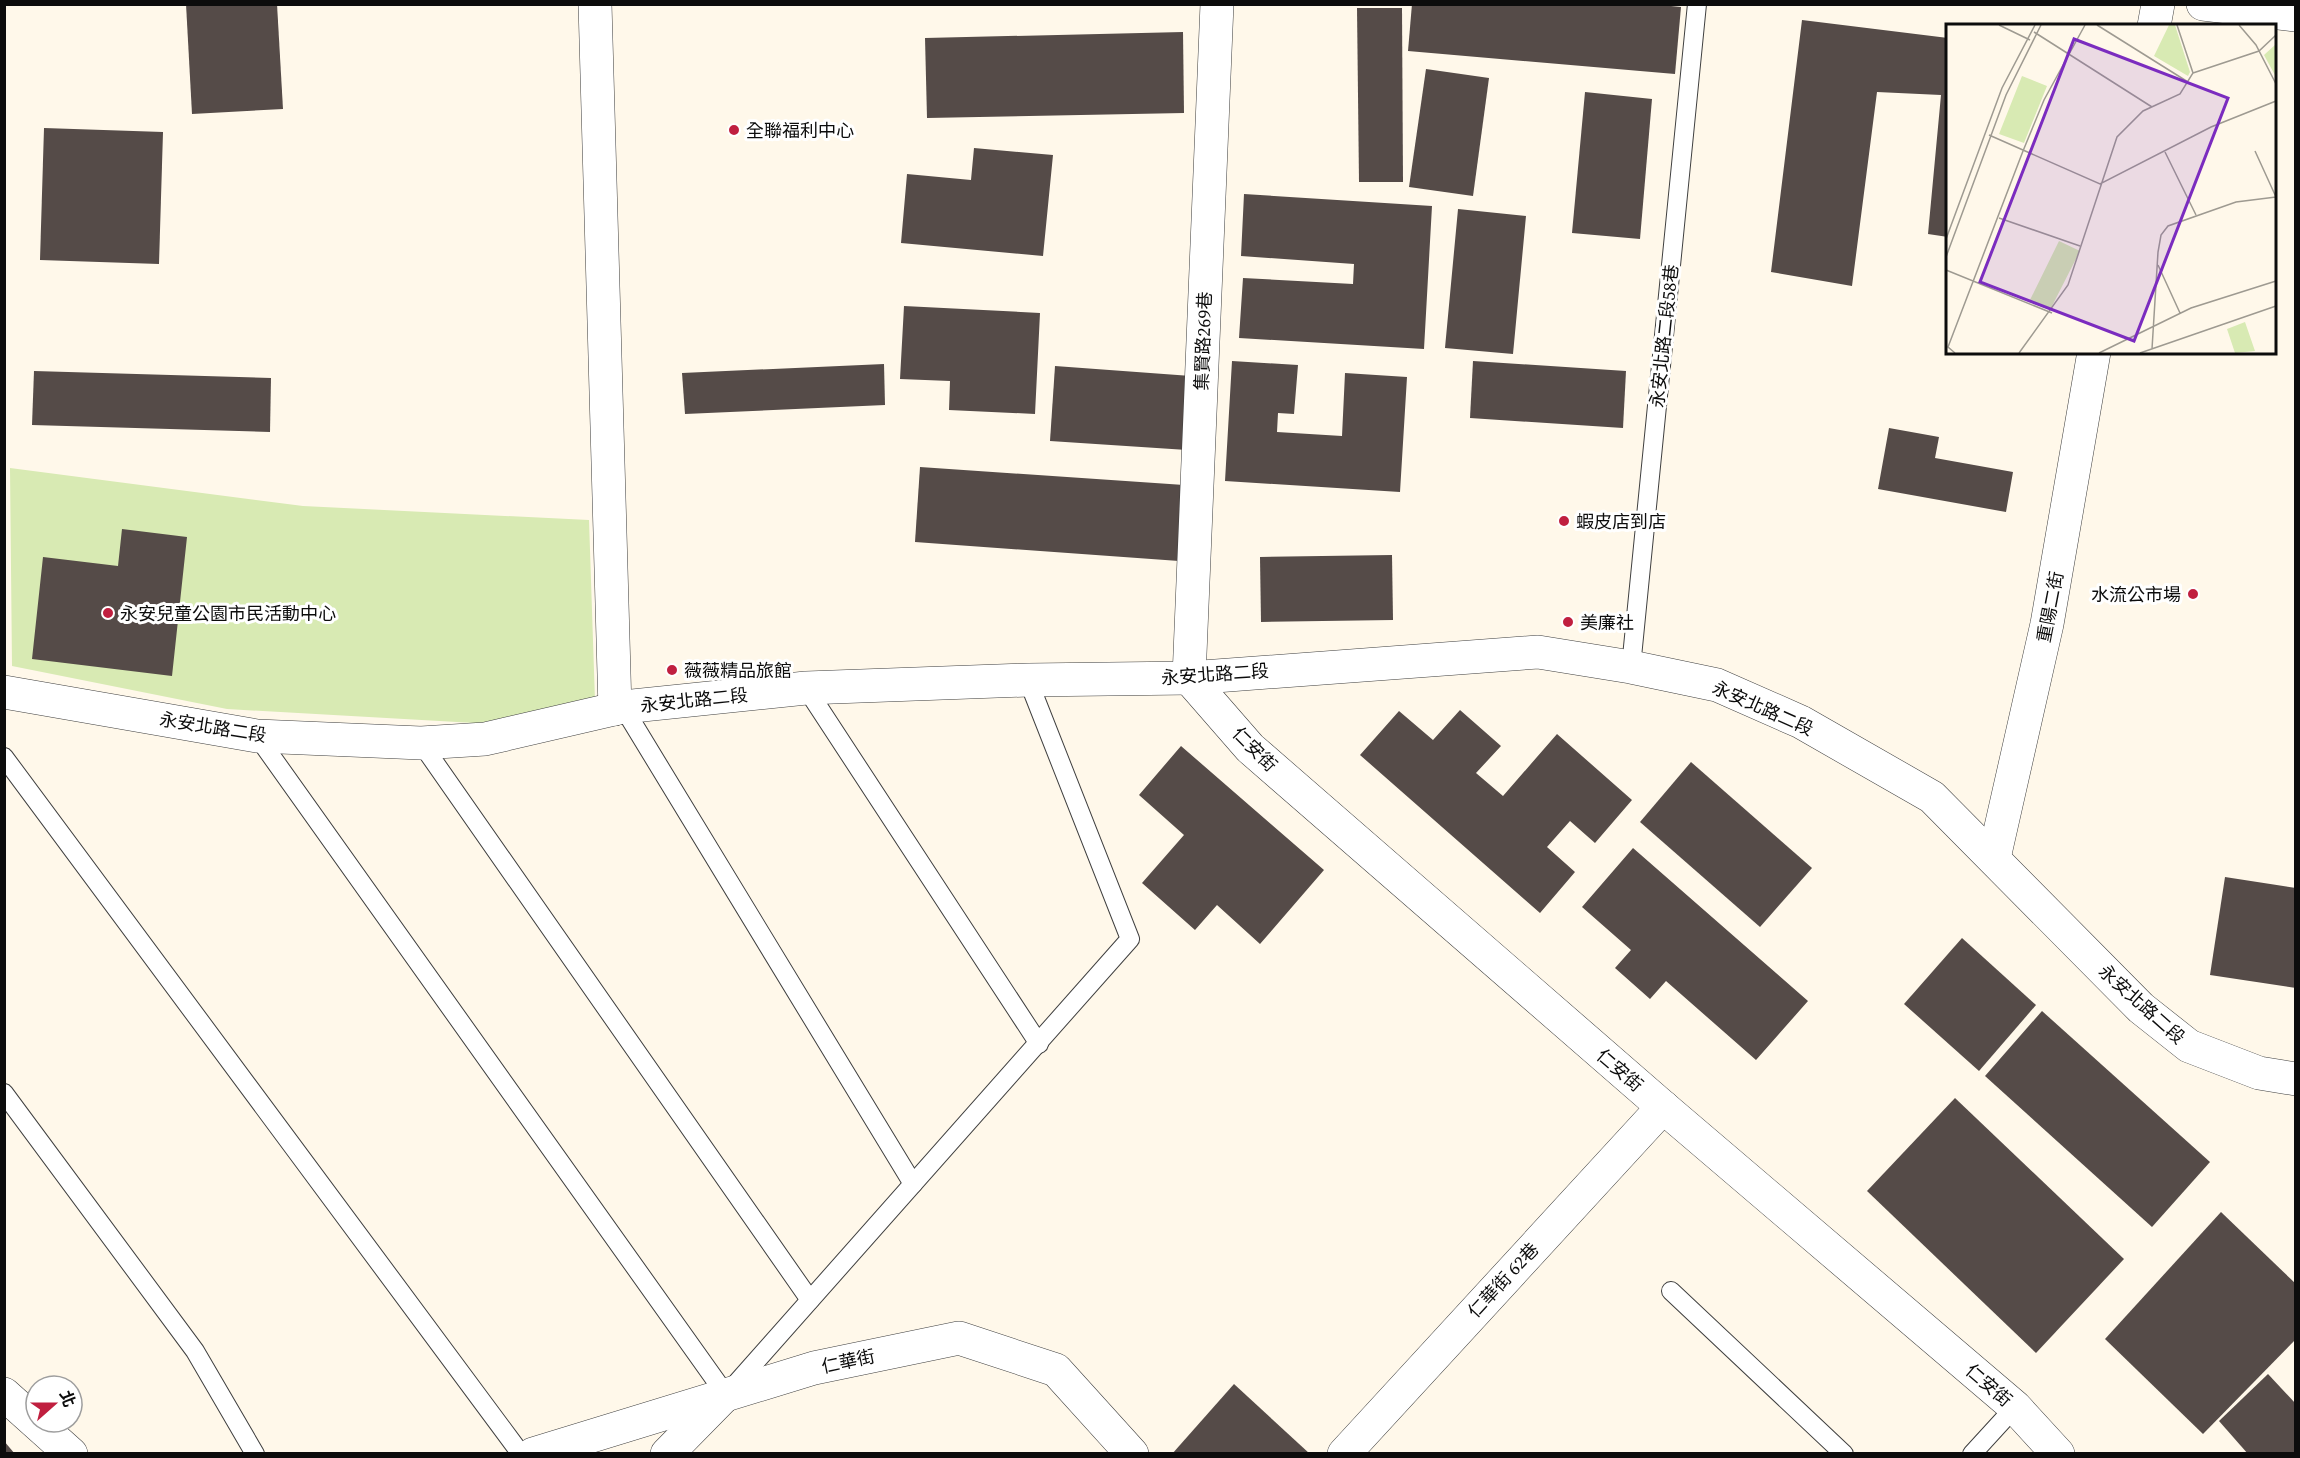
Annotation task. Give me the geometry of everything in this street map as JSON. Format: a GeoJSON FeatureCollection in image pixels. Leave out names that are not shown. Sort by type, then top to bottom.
{"type":"FeatureCollection","features":[{"type":"Feature","properties":{"kind":"street"},"geometry":{"type":"LineString","coordinates":[[595,4],[619,708]]}},
{"type":"Feature","properties":{"kind":"street","name":"集賢路269巷"},"geometry":{"type":"LineString","coordinates":[[1189,678],[1217,4]]}},
{"type":"Feature","properties":{"kind":"street"},"geometry":{"type":"LineString","coordinates":[[2154,24],[2158,4]]}},
{"type":"Feature","properties":{"kind":"street"},"geometry":{"type":"LineString","coordinates":[[2203,4],[2295,15]]}},
{"type":"Feature","properties":{"kind":"street","name":"重陽二街"},"geometry":{"type":"LineString","coordinates":[[1994,858],[2047,624],[2094,354]]}},
{"type":"Feature","properties":{"kind":"street","name":"永安北路二段"},"geometry":{"type":"LineString","coordinates":[[4,692],[257,736],[422,743],[485,739],[619,708],[807,688],[1028,680],[1189,678],[1538,652],[1632,667],[1717,685],[1801,722],[1932,797],[2141,1008],[2189,1046],[2259,1073],[2295,1079]]}},
{"type":"Feature","properties":{"kind":"street","name":"仁安街"},"geometry":{"type":"LineString","coordinates":[[1189,678],[1250,748],[1663,1107],[2015,1407],[2058,1454]]}},
{"type":"Feature","properties":{"kind":"street","name":"仁華街 62巷"},"geometry":{"type":"LineString","coordinates":[[1344,1454],[1663,1107]]}},
{"type":"Feature","properties":{"kind":"street","name":"仁華街"},"geometry":{"type":"LineString","coordinates":[[532,1454],[814,1368],[959,1338],[1056,1370],[1132,1454]]}},
{"type":"Feature","properties":{"kind":"street"},"geometry":{"type":"LineString","coordinates":[[4,1394],[71,1454]]}},
{"type":"Feature","properties":{"kind":"street"},"geometry":{"type":"LineString","coordinates":[[667,1454],[726,1395]]}},
{"type":"Feature","properties":{"kind":"lane","name":"永安北路二段58巷"},"geometry":{"type":"LineString","coordinates":[[1632,667],[1698,4]]}},
{"type":"Feature","properties":{"kind":"lane"},"geometry":{"type":"LineString","coordinates":[[257,736],[726,1395],[1130,939],[1028,680]]}},
{"type":"Feature","properties":{"kind":"lane"},"geometry":{"type":"LineString","coordinates":[[807,688],[1039,1044]]}},
{"type":"Feature","properties":{"kind":"lane"},"geometry":{"type":"LineString","coordinates":[[619,708],[913,1184]]}},
{"type":"Feature","properties":{"kind":"lane"},"geometry":{"type":"LineString","coordinates":[[422,743],[810,1299]]}},
{"type":"Feature","properties":{"kind":"lane"},"geometry":{"type":"LineString","coordinates":[[4,757],[521,1454]]}},
{"type":"Feature","properties":{"kind":"lane"},"geometry":{"type":"LineString","coordinates":[[4,1093],[195,1351],[255,1454]]}},
{"type":"Feature","properties":{"kind":"lane"},"geometry":{"type":"LineString","coordinates":[[1671,1291],[1844,1454]]}},
{"type":"Feature","properties":{"kind":"lane"},"geometry":{"type":"LineString","coordinates":[[1972,1454],[2015,1407]]}},
{"type":"Feature","properties":{"kind":"green space"},"geometry":{"type":"Polygon","coordinates":[[[10,468],[303,506],[589,520],[595,701],[563,728],[227,709],[12,666],[10,468]]]}},
{"type":"Feature","properties":{"kind":"building"},"geometry":{"type":"Polygon","coordinates":[[[186,4],[277,4],[283,109],[192,114],[186,4]]]}},
{"type":"Feature","properties":{"kind":"building"},"geometry":{"type":"Polygon","coordinates":[[[1412,4],[1651,4],[1681,7],[1675,74],[1408,51],[1412,4]]]}},
{"type":"Feature","properties":{"kind":"building"},"geometry":{"type":"Polygon","coordinates":[[[1357,8],[1402,8],[1403,182],[1359,182],[1357,8]]]}},
{"type":"Feature","properties":{"kind":"building"},"geometry":{"type":"Polygon","coordinates":[[[1802,20],[1946,38],[1946,237],[1928,234],[1941,95],[1877,92],[1852,286],[1771,272],[1802,20]]]}},
{"type":"Feature","properties":{"kind":"building"},"geometry":{"type":"Polygon","coordinates":[[[1183,32],[1184,113],[927,118],[925,38],[1183,32]]]}},
{"type":"Feature","properties":{"kind":"building"},"geometry":{"type":"Polygon","coordinates":[[[1426,69],[1489,78],[1473,196],[1409,187],[1426,69]]]}},
{"type":"Feature","properties":{"kind":"building"},"geometry":{"type":"Polygon","coordinates":[[[1585,92],[1652,99],[1640,239],[1572,233],[1585,92]]]}},
{"type":"Feature","properties":{"kind":"building"},"geometry":{"type":"Polygon","coordinates":[[[44,128],[163,132],[159,264],[40,260],[44,128]]]}},
{"type":"Feature","properties":{"kind":"building"},"geometry":{"type":"Polygon","coordinates":[[[974,148],[1053,155],[1043,256],[901,243],[907,174],[971,180],[974,148]]]}},
{"type":"Feature","properties":{"kind":"building"},"geometry":{"type":"Polygon","coordinates":[[[1244,194],[1432,206],[1424,349],[1239,338],[1243,278],[1353,284],[1354,264],[1241,256],[1244,194]]]}},
{"type":"Feature","properties":{"kind":"building"},"geometry":{"type":"Polygon","coordinates":[[[1458,209],[1526,216],[1513,354],[1445,348],[1458,209]]]}},
{"type":"Feature","properties":{"kind":"building"},"geometry":{"type":"Polygon","coordinates":[[[904,306],[1040,313],[1035,414],[949,410],[950,381],[900,379],[904,306]]]}},
{"type":"Feature","properties":{"kind":"building"},"geometry":{"type":"Polygon","coordinates":[[[1232,361],[1298,365],[1294,414],[1278,413],[1277,432],[1342,436],[1345,373],[1407,377],[1400,492],[1225,481],[1232,361]]]}},
{"type":"Feature","properties":{"kind":"building"},"geometry":{"type":"Polygon","coordinates":[[[1473,361],[1626,371],[1623,428],[1470,418],[1473,361]]]}},
{"type":"Feature","properties":{"kind":"building"},"geometry":{"type":"Polygon","coordinates":[[[884,364],[885,405],[685,414],[682,373],[884,364]]]}},
{"type":"Feature","properties":{"kind":"building"},"geometry":{"type":"Polygon","coordinates":[[[1055,366],[1191,376],[1187,450],[1050,441],[1055,366]]]}},
{"type":"Feature","properties":{"kind":"building"},"geometry":{"type":"Polygon","coordinates":[[[34,371],[271,378],[270,432],[32,425],[34,371]]]}},
{"type":"Feature","properties":{"kind":"building"},"geometry":{"type":"Polygon","coordinates":[[[1889,428],[1939,437],[1935,458],[2013,472],[2006,512],[1878,489],[1889,428]]]}},
{"type":"Feature","properties":{"kind":"building"},"geometry":{"type":"Polygon","coordinates":[[[920,467],[1184,485],[1179,561],[915,542],[920,467]]]}},
{"type":"Feature","properties":{"kind":"building","name":"永安兒童公園市民活動中心"},"geometry":{"type":"Polygon","coordinates":[[[122,529],[187,537],[172,676],[32,659],[43,557],[118,566],[122,529]]]}},
{"type":"Feature","properties":{"kind":"building"},"geometry":{"type":"Polygon","coordinates":[[[1392,555],[1393,620],[1261,622],[1260,557],[1392,555]]]}},
{"type":"Feature","properties":{"kind":"building"},"geometry":{"type":"Polygon","coordinates":[[[1460,710],[1501,746],[1476,773],[1503,796],[1557,734],[1632,800],[1595,843],[1570,821],[1547,847],[1575,872],[1540,913],[1360,755],[1399,711],[1433,740],[1460,710]]]}},
{"type":"Feature","properties":{"kind":"building"},"geometry":{"type":"Polygon","coordinates":[[[1181,746],[1324,870],[1260,944],[1217,905],[1195,930],[1142,883],[1184,835],[1139,795],[1181,746]]]}},
{"type":"Feature","properties":{"kind":"building"},"geometry":{"type":"Polygon","coordinates":[[[1691,762],[1812,868],[1760,927],[1640,822],[1691,762]]]}},
{"type":"Feature","properties":{"kind":"building"},"geometry":{"type":"Polygon","coordinates":[[[1633,848],[1808,1001],[1756,1060],[1666,981],[1650,999],[1615,968],[1631,950],[1582,907],[1633,848]]]}},
{"type":"Feature","properties":{"kind":"building"},"geometry":{"type":"Polygon","coordinates":[[[2225,877],[2296,888],[2296,988],[2210,975],[2225,877]]]}},
{"type":"Feature","properties":{"kind":"building"},"geometry":{"type":"Polygon","coordinates":[[[1962,938],[2036,1005],[1979,1071],[1904,1004],[1962,938]]]}},
{"type":"Feature","properties":{"kind":"building"},"geometry":{"type":"Polygon","coordinates":[[[2042,1011],[2210,1162],[2152,1227],[1985,1076],[2042,1011]]]}},
{"type":"Feature","properties":{"kind":"building"},"geometry":{"type":"Polygon","coordinates":[[[1955,1098],[2124,1259],[2036,1353],[1867,1191],[1955,1098]]]}},
{"type":"Feature","properties":{"kind":"building"},"geometry":{"type":"Polygon","coordinates":[[[2221,1212],[2296,1284],[2296,1339],[2203,1434],[2105,1339],[2221,1212]]]}},
{"type":"Feature","properties":{"kind":"building"},"geometry":{"type":"Polygon","coordinates":[[[2268,1374],[2296,1404],[2296,1454],[2248,1454],[2219,1421],[2268,1374]]]}},
{"type":"Feature","properties":{"kind":"building"},"geometry":{"type":"Polygon","coordinates":[[[1234,1384],[1310,1454],[1172,1454],[1234,1384]]]}},
{"type":"Feature","properties":{"kind":"building"},"geometry":{"type":"Polygon","coordinates":[[[4,1441],[15,1454],[4,1454],[4,1441]]]}},
{"type":"Feature","properties":{"kind":"place","name":"全聯福利中心"},"geometry":{"type":"Point","coordinates":[734,130]}},
{"type":"Feature","properties":{"kind":"place","name":"蝦皮店到店"},"geometry":{"type":"Point","coordinates":[1564,521]}},
{"type":"Feature","properties":{"kind":"place","name":"水流公市場"},"geometry":{"type":"Point","coordinates":[2193,594]}},
{"type":"Feature","properties":{"kind":"place","name":"永安兒童公園市民活動中心"},"geometry":{"type":"Point","coordinates":[108,613]}},
{"type":"Feature","properties":{"kind":"place","name":"美廉社"},"geometry":{"type":"Point","coordinates":[1568,622]}},
{"type":"Feature","properties":{"kind":"place","name":"薇薇精品旅館"},"geometry":{"type":"Point","coordinates":[672,670]}}]}
